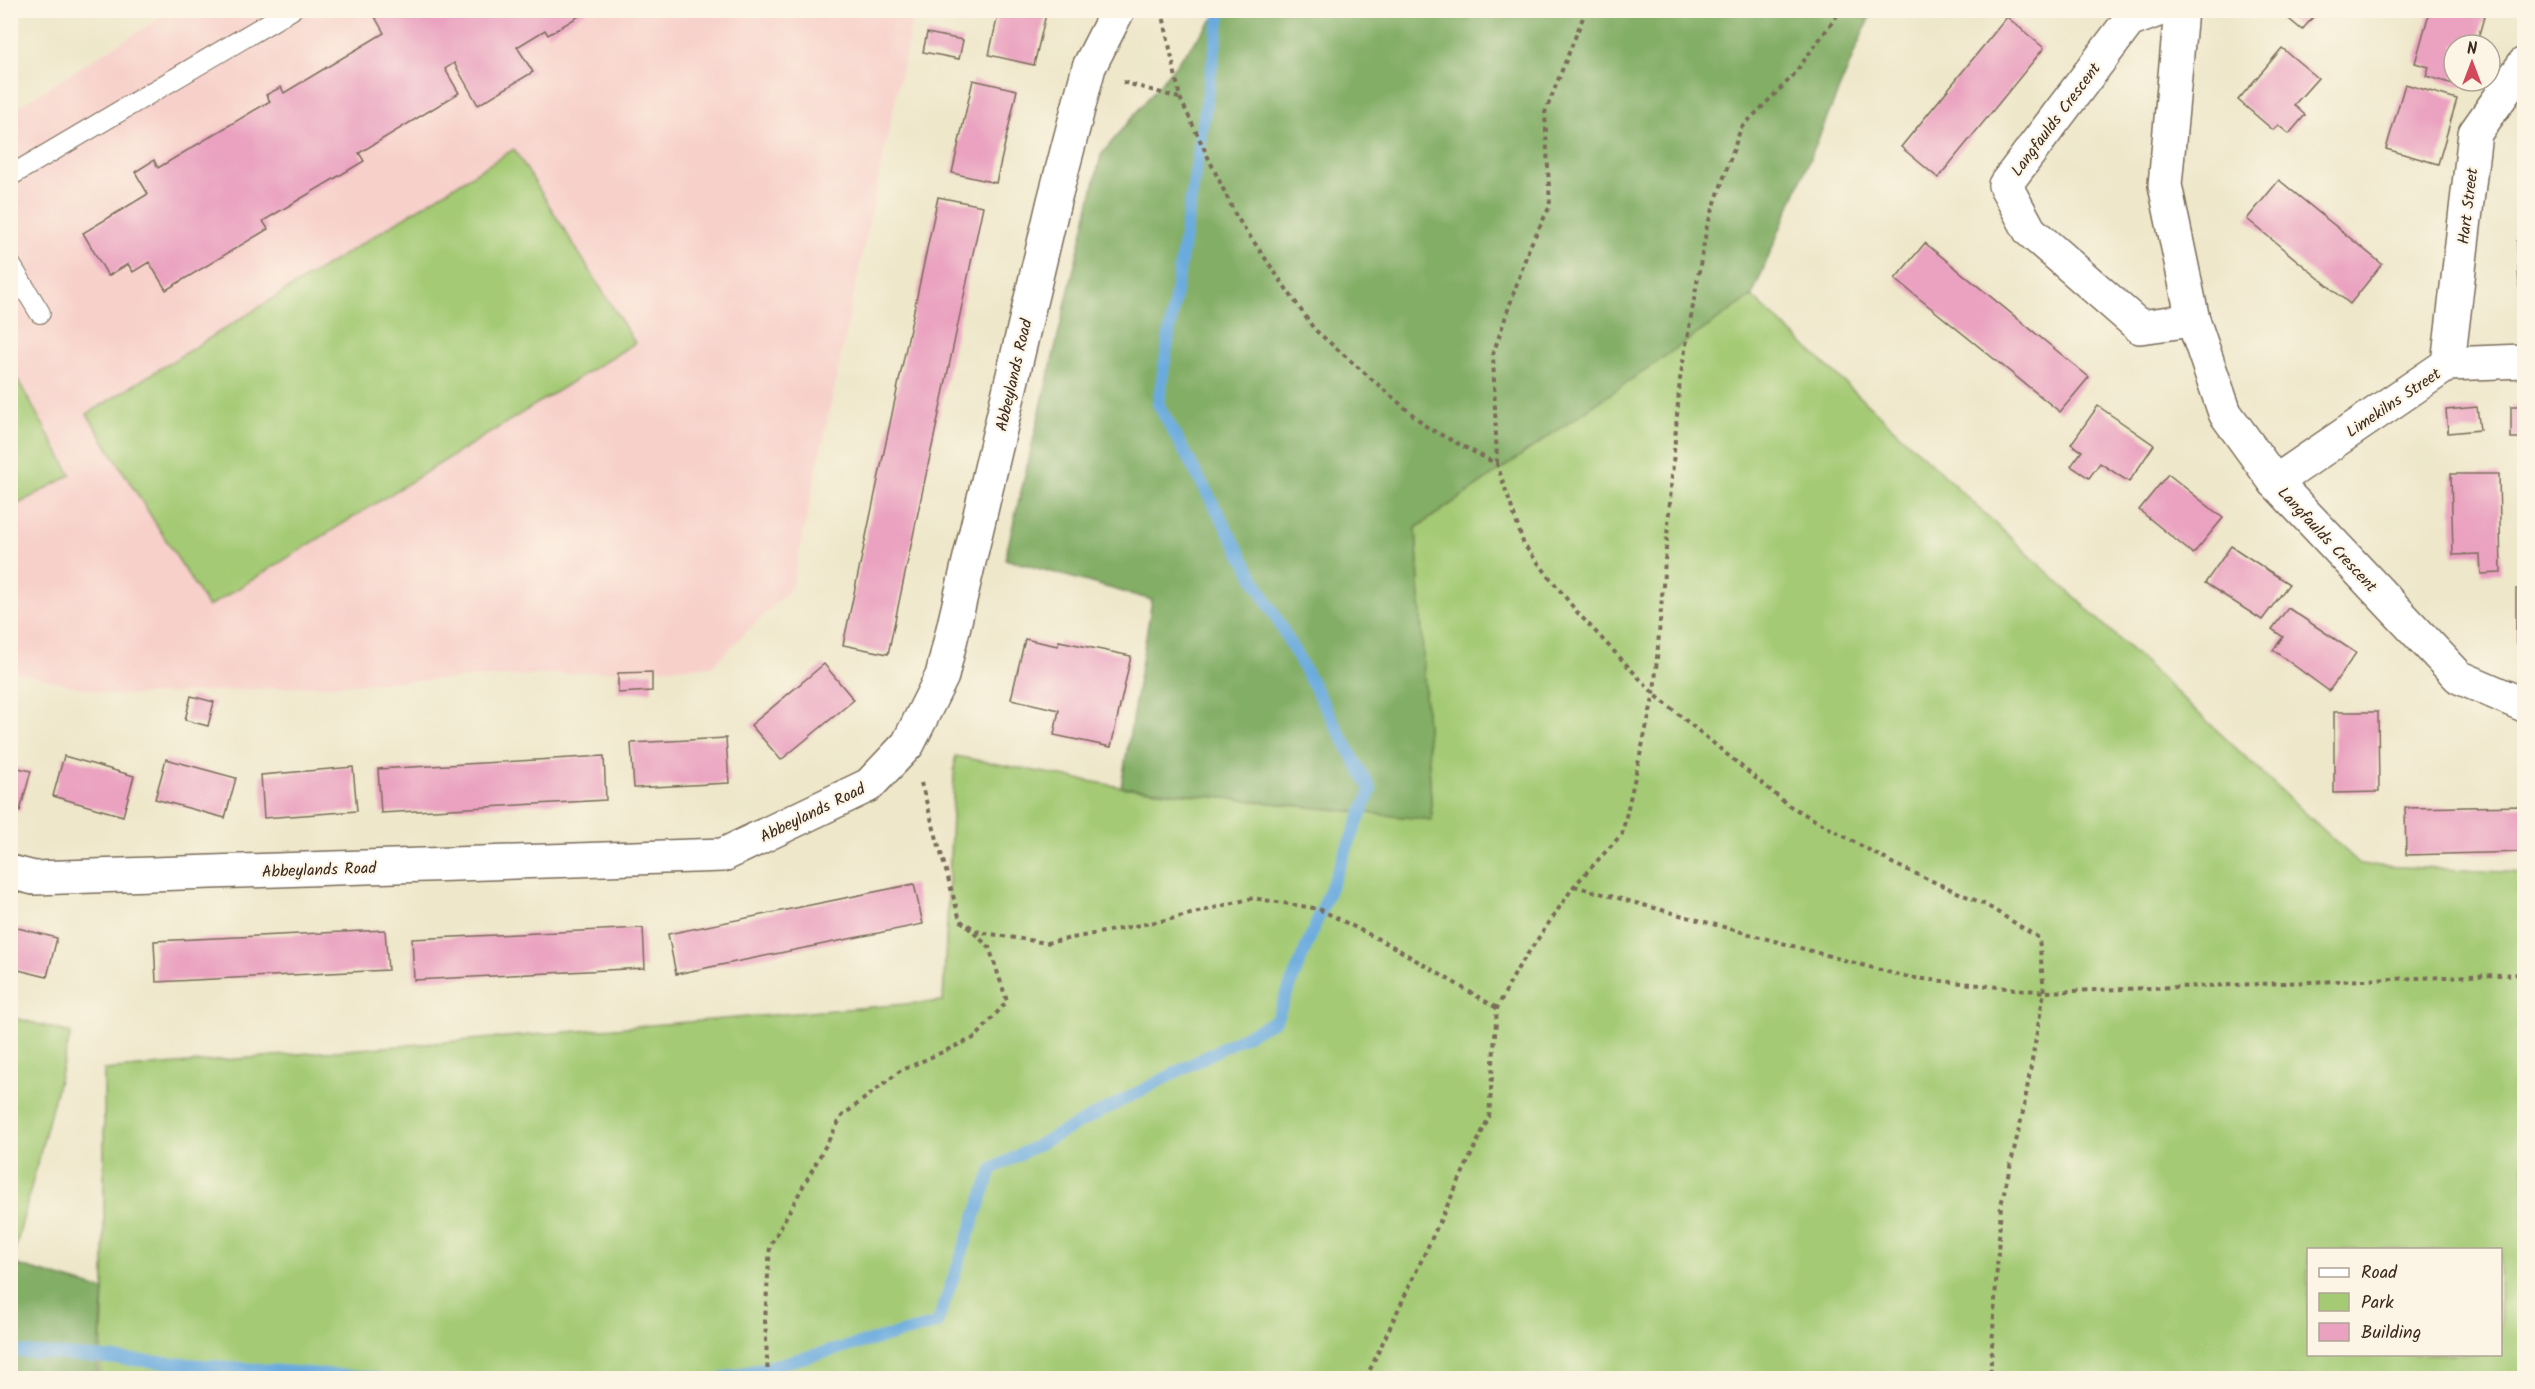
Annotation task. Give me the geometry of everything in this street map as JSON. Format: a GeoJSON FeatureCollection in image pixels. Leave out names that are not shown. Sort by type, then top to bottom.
{"type":"FeatureCollection","features":[{"type":"Feature","properties":{"kind":"street","name":"Abbeylands Road"},"geometry":{"type":"LineString","coordinates":[[10,872],[34,878],[723,855],[869,785],[908,744],[942,676],[1054,201],[1089,67],[1118,10]]}},
{"type":"Feature","properties":{"kind":"street","name":"Langfaulds Crescent"},"geometry":{"type":"LineString","coordinates":[[2158,10],[2129,21],[2005,185],[2030,231],[2140,327],[2193,320]]}},
{"type":"Feature","properties":{"kind":"street","name":"Langfaulds Crescent"},"geometry":{"type":"LineString","coordinates":[[2181,10],[2165,185],[2193,320],[2225,413],[2275,482],[2459,677],[2524,705]]}},
{"type":"Feature","properties":{"kind":"street","name":"Hart Street"},"geometry":{"type":"LineString","coordinates":[[2448,364],[2475,133],[2524,64]]}},
{"type":"Feature","properties":{"kind":"street","name":"Limekilns Street"},"geometry":{"type":"LineString","coordinates":[[2275,482],[2448,364],[2524,362]]}},
{"type":"Feature","properties":{"kind":"lane"},"geometry":{"type":"LineString","coordinates":[[10,176],[291,10]]}},
{"type":"Feature","properties":{"kind":"lane"},"geometry":{"type":"LineString","coordinates":[[10,264],[40,313]]}},
{"type":"Feature","properties":{"kind":"path"},"geometry":{"type":"LineString","coordinates":[[1162,10],[1180,98],[1236,216],[1314,329],[1428,428],[1497,464]]}},
{"type":"Feature","properties":{"kind":"path"},"geometry":{"type":"LineString","coordinates":[[1587,10],[1545,112],[1550,206],[1529,248],[1493,354],[1497,464],[1524,545],[1577,612],[1653,694],[1788,806],[1894,864],[1986,905],[2039,938],[2044,992],[2023,1112],[2001,1206],[1990,1378]]}},
{"type":"Feature","properties":{"kind":"path"},"geometry":{"type":"LineString","coordinates":[[1366,1378],[1489,1118],[1497,1008],[1518,968],[1574,886],[1622,834],[1653,694],[1680,379],[1707,226],[1741,128],[1792,77],[1841,10]]}},
{"type":"Feature","properties":{"kind":"path"},"geometry":{"type":"LineString","coordinates":[[1089,67],[1119,81],[1180,98]]}},
{"type":"Feature","properties":{"kind":"path"},"geometry":{"type":"LineString","coordinates":[[768,1378],[765,1320],[770,1246],[842,1116],[900,1071],[976,1037],[1007,1000],[989,947],[960,920],[908,744]]}},
{"type":"Feature","properties":{"kind":"path"},"geometry":{"type":"LineString","coordinates":[[1574,886],[1906,977],[2044,992],[2524,974]]}},
{"type":"Feature","properties":{"kind":"path"},"geometry":{"type":"LineString","coordinates":[[960,920],[979,932],[1046,943],[1171,919],[1253,898],[1319,909],[1392,946],[1497,1008]]}},
{"type":"Feature","properties":{"kind":"shaded area"},"geometry":{"type":"Polygon","coordinates":[[[171,11],[914,11],[792,587],[712,666],[117,696],[11,671],[11,111],[171,11]]]}},
{"type":"Feature","properties":{"kind":"green space"},"geometry":{"type":"Polygon","coordinates":[[[1221,10],[1872,11],[1752,296],[1416,528],[1432,820],[1121,787],[1152,600],[1005,559],[1101,155],[1221,10]]]}},
{"type":"Feature","properties":{"kind":"green space"},"geometry":{"type":"Polygon","coordinates":[[[514,149],[635,343],[208,607],[87,414],[514,149]]]}},
{"type":"Feature","properties":{"kind":"green space"},"geometry":{"type":"Polygon","coordinates":[[[1752,296],[2361,865],[2524,873],[2524,1378],[100,1378],[104,1290],[104,1070],[943,1001],[955,756],[1121,787],[1432,820],[1416,528],[1752,296]]]}},
{"type":"Feature","properties":{"kind":"green space"},"geometry":{"type":"Polygon","coordinates":[[[10,366],[71,475],[11,508],[10,508],[10,366]]]}},
{"type":"Feature","properties":{"kind":"green space"},"geometry":{"type":"Polygon","coordinates":[[[11,1017],[71,1033],[13,1258],[10,1257],[11,1017]]]}},
{"type":"Feature","properties":{"kind":"green space"},"geometry":{"type":"Polygon","coordinates":[[[10,1263],[104,1290],[97,1378],[11,1378],[10,1263]]]}},
{"type":"Feature","properties":{"kind":"building"},"geometry":{"type":"Polygon","coordinates":[[[371,10],[589,10],[548,35],[545,30],[517,47],[533,72],[478,105],[454,63],[445,69],[459,93],[359,153],[364,161],[263,221],[268,229],[166,290],[149,262],[133,272],[128,264],[108,276],[83,233],[148,194],[135,172],[154,160],[158,168],[270,101],[266,95],[281,87],[284,93],[384,33],[371,10]]]}},
{"type":"Feature","properties":{"kind":"building"},"geometry":{"type":"Polygon","coordinates":[[[999,10],[1047,10],[1034,65],[989,55],[999,10]]]}},
{"type":"Feature","properties":{"kind":"building"},"geometry":{"type":"Polygon","coordinates":[[[2278,10],[2319,10],[2302,30],[2278,10]]]}},
{"type":"Feature","properties":{"kind":"building"},"geometry":{"type":"Polygon","coordinates":[[[2430,10],[2486,10],[2479,33],[2442,33],[2442,81],[2426,76],[2429,67],[2415,63],[2430,10]]]}},
{"type":"Feature","properties":{"kind":"building"},"geometry":{"type":"Polygon","coordinates":[[[2007,17],[2044,48],[1938,178],[1901,147],[2007,17]]]}},
{"type":"Feature","properties":{"kind":"building"},"geometry":{"type":"Polygon","coordinates":[[[927,33],[963,40],[959,59],[923,52],[927,33]]]}},
{"type":"Feature","properties":{"kind":"building"},"geometry":{"type":"Polygon","coordinates":[[[2282,48],[2318,78],[2294,105],[2305,115],[2289,134],[2278,125],[2273,130],[2238,100],[2282,48]]]}},
{"type":"Feature","properties":{"kind":"building"},"geometry":{"type":"Polygon","coordinates":[[[973,80],[1017,90],[996,183],[952,173],[973,80]]]}},
{"type":"Feature","properties":{"kind":"building"},"geometry":{"type":"Polygon","coordinates":[[[2405,84],[2457,99],[2438,164],[2386,149],[2405,84]]]}},
{"type":"Feature","properties":{"kind":"building"},"geometry":{"type":"Polygon","coordinates":[[[2279,180],[2382,264],[2350,304],[2247,219],[2279,180]]]}},
{"type":"Feature","properties":{"kind":"building"},"geometry":{"type":"Polygon","coordinates":[[[938,197],[983,206],[888,654],[843,645],[938,197]]]}},
{"type":"Feature","properties":{"kind":"building"},"geometry":{"type":"Polygon","coordinates":[[[2517,241],[2524,241],[2524,287],[2519,287],[2517,241]]]}},
{"type":"Feature","properties":{"kind":"building"},"geometry":{"type":"Polygon","coordinates":[[[1925,243],[2089,377],[2060,412],[1895,279],[1925,243]]]}},
{"type":"Feature","properties":{"kind":"building"},"geometry":{"type":"Polygon","coordinates":[[[2098,406],[2154,445],[2129,482],[2100,463],[2089,478],[2071,466],[2082,451],[2071,444],[2098,406]]]}},
{"type":"Feature","properties":{"kind":"building"},"geometry":{"type":"Polygon","coordinates":[[[2511,406],[2524,406],[2524,438],[2511,438],[2511,406]]]}},
{"type":"Feature","properties":{"kind":"building"},"geometry":{"type":"Polygon","coordinates":[[[2477,407],[2480,430],[2448,433],[2446,410],[2477,407]]]}},
{"type":"Feature","properties":{"kind":"building"},"geometry":{"type":"Polygon","coordinates":[[[2168,474],[2223,518],[2193,554],[2139,510],[2168,474]]]}},
{"type":"Feature","properties":{"kind":"building"},"geometry":{"type":"Polygon","coordinates":[[[2451,474],[2499,474],[2501,573],[2481,574],[2480,554],[2453,555],[2451,474]]]}},
{"type":"Feature","properties":{"kind":"building"},"geometry":{"type":"Polygon","coordinates":[[[2231,546],[2289,584],[2262,620],[2205,583],[2231,546]]]}},
{"type":"Feature","properties":{"kind":"building"},"geometry":{"type":"Polygon","coordinates":[[[2516,589],[2524,589],[2524,643],[2516,643],[2516,589]]]}},
{"type":"Feature","properties":{"kind":"building"},"geometry":{"type":"Polygon","coordinates":[[[2288,608],[2356,653],[2329,691],[2273,650],[2283,637],[2272,629],[2288,608]]]}},
{"type":"Feature","properties":{"kind":"building"},"geometry":{"type":"Polygon","coordinates":[[[1025,639],[1058,646],[1059,641],[1131,656],[1111,747],[1054,735],[1059,710],[1011,699],[1025,639]]]}},
{"type":"Feature","properties":{"kind":"building"},"geometry":{"type":"Polygon","coordinates":[[[824,664],[854,700],[781,760],[751,725],[824,664]]]}},
{"type":"Feature","properties":{"kind":"building"},"geometry":{"type":"Polygon","coordinates":[[[652,672],[652,691],[618,693],[618,673],[652,672]]]}},
{"type":"Feature","properties":{"kind":"building"},"geometry":{"type":"Polygon","coordinates":[[[191,696],[214,702],[208,726],[185,720],[191,696]]]}},
{"type":"Feature","properties":{"kind":"building"},"geometry":{"type":"Polygon","coordinates":[[[2334,712],[2378,712],[2379,792],[2334,793],[2334,712]]]}},
{"type":"Feature","properties":{"kind":"building"},"geometry":{"type":"Polygon","coordinates":[[[726,738],[729,783],[634,788],[631,743],[726,738]]]}},
{"type":"Feature","properties":{"kind":"building"},"geometry":{"type":"Polygon","coordinates":[[[64,756],[134,776],[123,816],[53,796],[64,756]]]}},
{"type":"Feature","properties":{"kind":"building"},"geometry":{"type":"Polygon","coordinates":[[[604,756],[606,800],[381,813],[378,769],[604,756]]]}},
{"type":"Feature","properties":{"kind":"building"},"geometry":{"type":"Polygon","coordinates":[[[166,759],[236,778],[225,818],[155,799],[166,759]]]}},
{"type":"Feature","properties":{"kind":"building"},"geometry":{"type":"Polygon","coordinates":[[[10,766],[31,771],[20,811],[10,809],[10,766]]]}},
{"type":"Feature","properties":{"kind":"building"},"geometry":{"type":"Polygon","coordinates":[[[353,767],[357,811],[264,818],[261,775],[353,767]]]}},
{"type":"Feature","properties":{"kind":"building"},"geometry":{"type":"Polygon","coordinates":[[[2524,806],[2524,852],[2406,855],[2405,808],[2524,806]]]}},
{"type":"Feature","properties":{"kind":"building"},"geometry":{"type":"Polygon","coordinates":[[[914,884],[923,924],[676,974],[668,934],[914,884]]]}},
{"type":"Feature","properties":{"kind":"building"},"geometry":{"type":"Polygon","coordinates":[[[10,926],[57,938],[47,977],[10,968],[10,926]]]}},
{"type":"Feature","properties":{"kind":"building"},"geometry":{"type":"Polygon","coordinates":[[[643,928],[645,968],[414,980],[412,939],[643,928]]]}},
{"type":"Feature","properties":{"kind":"building"},"geometry":{"type":"Polygon","coordinates":[[[385,930],[388,970],[156,982],[154,941],[385,930]]]}},
{"type":"Feature","properties":{"kind":"waterway"},"geometry":{"type":"LineString","coordinates":[[723,1378],[937,1324],[992,1169],[1276,1020],[1371,790],[1158,404],[1221,10]]}},
{"type":"Feature","properties":{"kind":"waterway"},"geometry":{"type":"LineString","coordinates":[[10,1351],[377,1378]]}}]}
